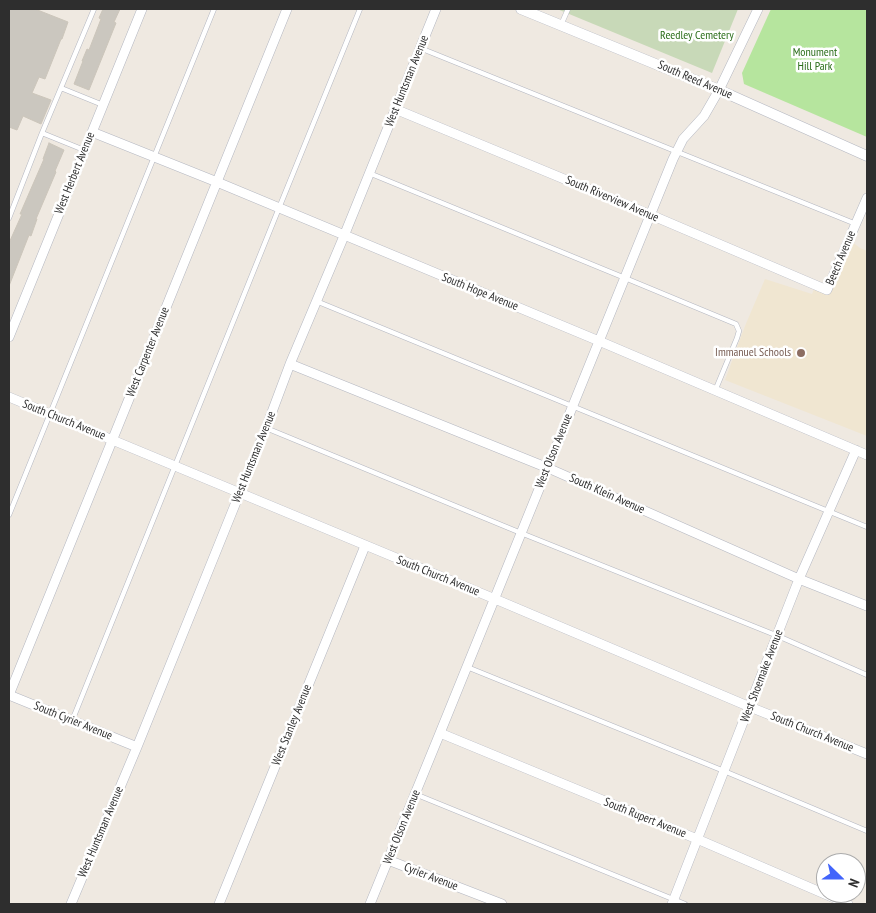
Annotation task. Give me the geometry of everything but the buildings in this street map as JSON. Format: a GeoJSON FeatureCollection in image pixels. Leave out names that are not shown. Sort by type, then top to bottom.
{"type":"FeatureCollection","features":[{"type":"Feature","properties":{"kind":"street","name":"West Herbert Avenue"},"geometry":{"type":"LineString","coordinates":[[9,337],[142,9]]}},
{"type":"Feature","properties":{"kind":"street","name":"West Carpenter Avenue"},"geometry":{"type":"LineString","coordinates":[[9,695],[287,9]]}},
{"type":"Feature","properties":{"kind":"street","name":"West Huntsman Avenue"},"geometry":{"type":"LineString","coordinates":[[71,904],[137,747],[290,364],[436,9]]}},
{"type":"Feature","properties":{"kind":"street","name":"South Reed Avenue"},"geometry":{"type":"LineString","coordinates":[[521,9],[719,90],[867,156]]}},
{"type":"Feature","properties":{"kind":"street","name":"West Olson Avenue"},"geometry":{"type":"LineString","coordinates":[[370,904],[673,159],[683,139],[704,116],[719,90],[758,9]]}},
{"type":"Feature","properties":{"kind":"street","name":"South Riverview Avenue"},"geometry":{"type":"LineString","coordinates":[[395,109],[827,290]]}},
{"type":"Feature","properties":{"kind":"street","name":"South Hope Avenue"},"geometry":{"type":"LineString","coordinates":[[92,132],[599,341],[867,455]]}},
{"type":"Feature","properties":{"kind":"street","name":"Beech Avenue"},"geometry":{"type":"LineString","coordinates":[[827,290],[867,198]]}},
{"type":"Feature","properties":{"kind":"street","name":"South Klein Avenue"},"geometry":{"type":"LineString","coordinates":[[290,364],[548,468],[799,580],[867,606]]}},
{"type":"Feature","properties":{"kind":"street","name":"South Church Avenue"},"geometry":{"type":"LineString","coordinates":[[9,397],[750,707],[867,754]]}},
{"type":"Feature","properties":{"kind":"street","name":"West Shoemake Avenue"},"geometry":{"type":"LineString","coordinates":[[673,902],[799,580],[856,450]]}},
{"type":"Feature","properties":{"kind":"street","name":"West Stanley Avenue"},"geometry":{"type":"LineString","coordinates":[[219,904],[365,546]]}},
{"type":"Feature","properties":{"kind":"street","name":"South Cyrier Avenue"},"geometry":{"type":"LineString","coordinates":[[9,695],[137,747]]}},
{"type":"Feature","properties":{"kind":"street","name":"South Rupert Avenue"},"geometry":{"type":"LineString","coordinates":[[440,733],[697,839],[848,904]]}},
{"type":"Feature","properties":{"kind":"street","name":"Cyrier Avenue"},"geometry":{"type":"LineString","coordinates":[[388,860],[502,904]]}},
{"type":"Feature","properties":{"kind":"lane"},"geometry":{"type":"LineString","coordinates":[[9,218],[94,9]]}},
{"type":"Feature","properties":{"kind":"lane"},"geometry":{"type":"LineString","coordinates":[[9,515],[214,9]]}},
{"type":"Feature","properties":{"kind":"lane"},"geometry":{"type":"LineString","coordinates":[[72,722],[278,208],[360,9]]}},
{"type":"Feature","properties":{"kind":"lane"},"geometry":{"type":"LineString","coordinates":[[561,25],[568,9]]}},
{"type":"Feature","properties":{"kind":"lane"},"geometry":{"type":"LineString","coordinates":[[420,48],[856,224]]}},
{"type":"Feature","properties":{"kind":"lane"},"geometry":{"type":"LineString","coordinates":[[61,88],[103,105]]}},
{"type":"Feature","properties":{"kind":"lane"},"geometry":{"type":"LineString","coordinates":[[42,133],[84,150]]}},
{"type":"Feature","properties":{"kind":"lane"},"geometry":{"type":"LineString","coordinates":[[369,173],[736,324],[739,331],[737,338],[715,391]]}},
{"type":"Feature","properties":{"kind":"lane"},"geometry":{"type":"LineString","coordinates":[[316,301],[867,527]]}},
{"type":"Feature","properties":{"kind":"lane"},"geometry":{"type":"LineString","coordinates":[[266,428],[778,636],[867,675]]}},
{"type":"Feature","properties":{"kind":"lane"},"geometry":{"type":"LineString","coordinates":[[467,667],[867,831]]}},
{"type":"Feature","properties":{"kind":"lane"},"geometry":{"type":"LineString","coordinates":[[415,794],[673,902],[685,904]]}},
{"type":"Feature","properties":{"kind":"shaded area","name":"Immanuel Schools"},"geometry":{"type":"Polygon","coordinates":[[[847,238],[867,251],[867,436],[725,380],[765,279],[812,294],[817,282],[827,286],[847,238]]]}},
{"type":"Feature","properties":{"kind":"green space","name":"Reedley Cemetery"},"geometry":{"type":"Polygon","coordinates":[[[557,9],[738,9],[712,73],[557,9]]]}},
{"type":"Feature","properties":{"kind":"green space","name":"Monument Hill Park"},"geometry":{"type":"Polygon","coordinates":[[[771,9],[867,9],[867,137],[744,84],[742,73],[771,9]]]}},
{"type":"Feature","properties":{"kind":"place","name":"Immanuel Schools"},"geometry":{"type":"Point","coordinates":[801,353]}}]}
